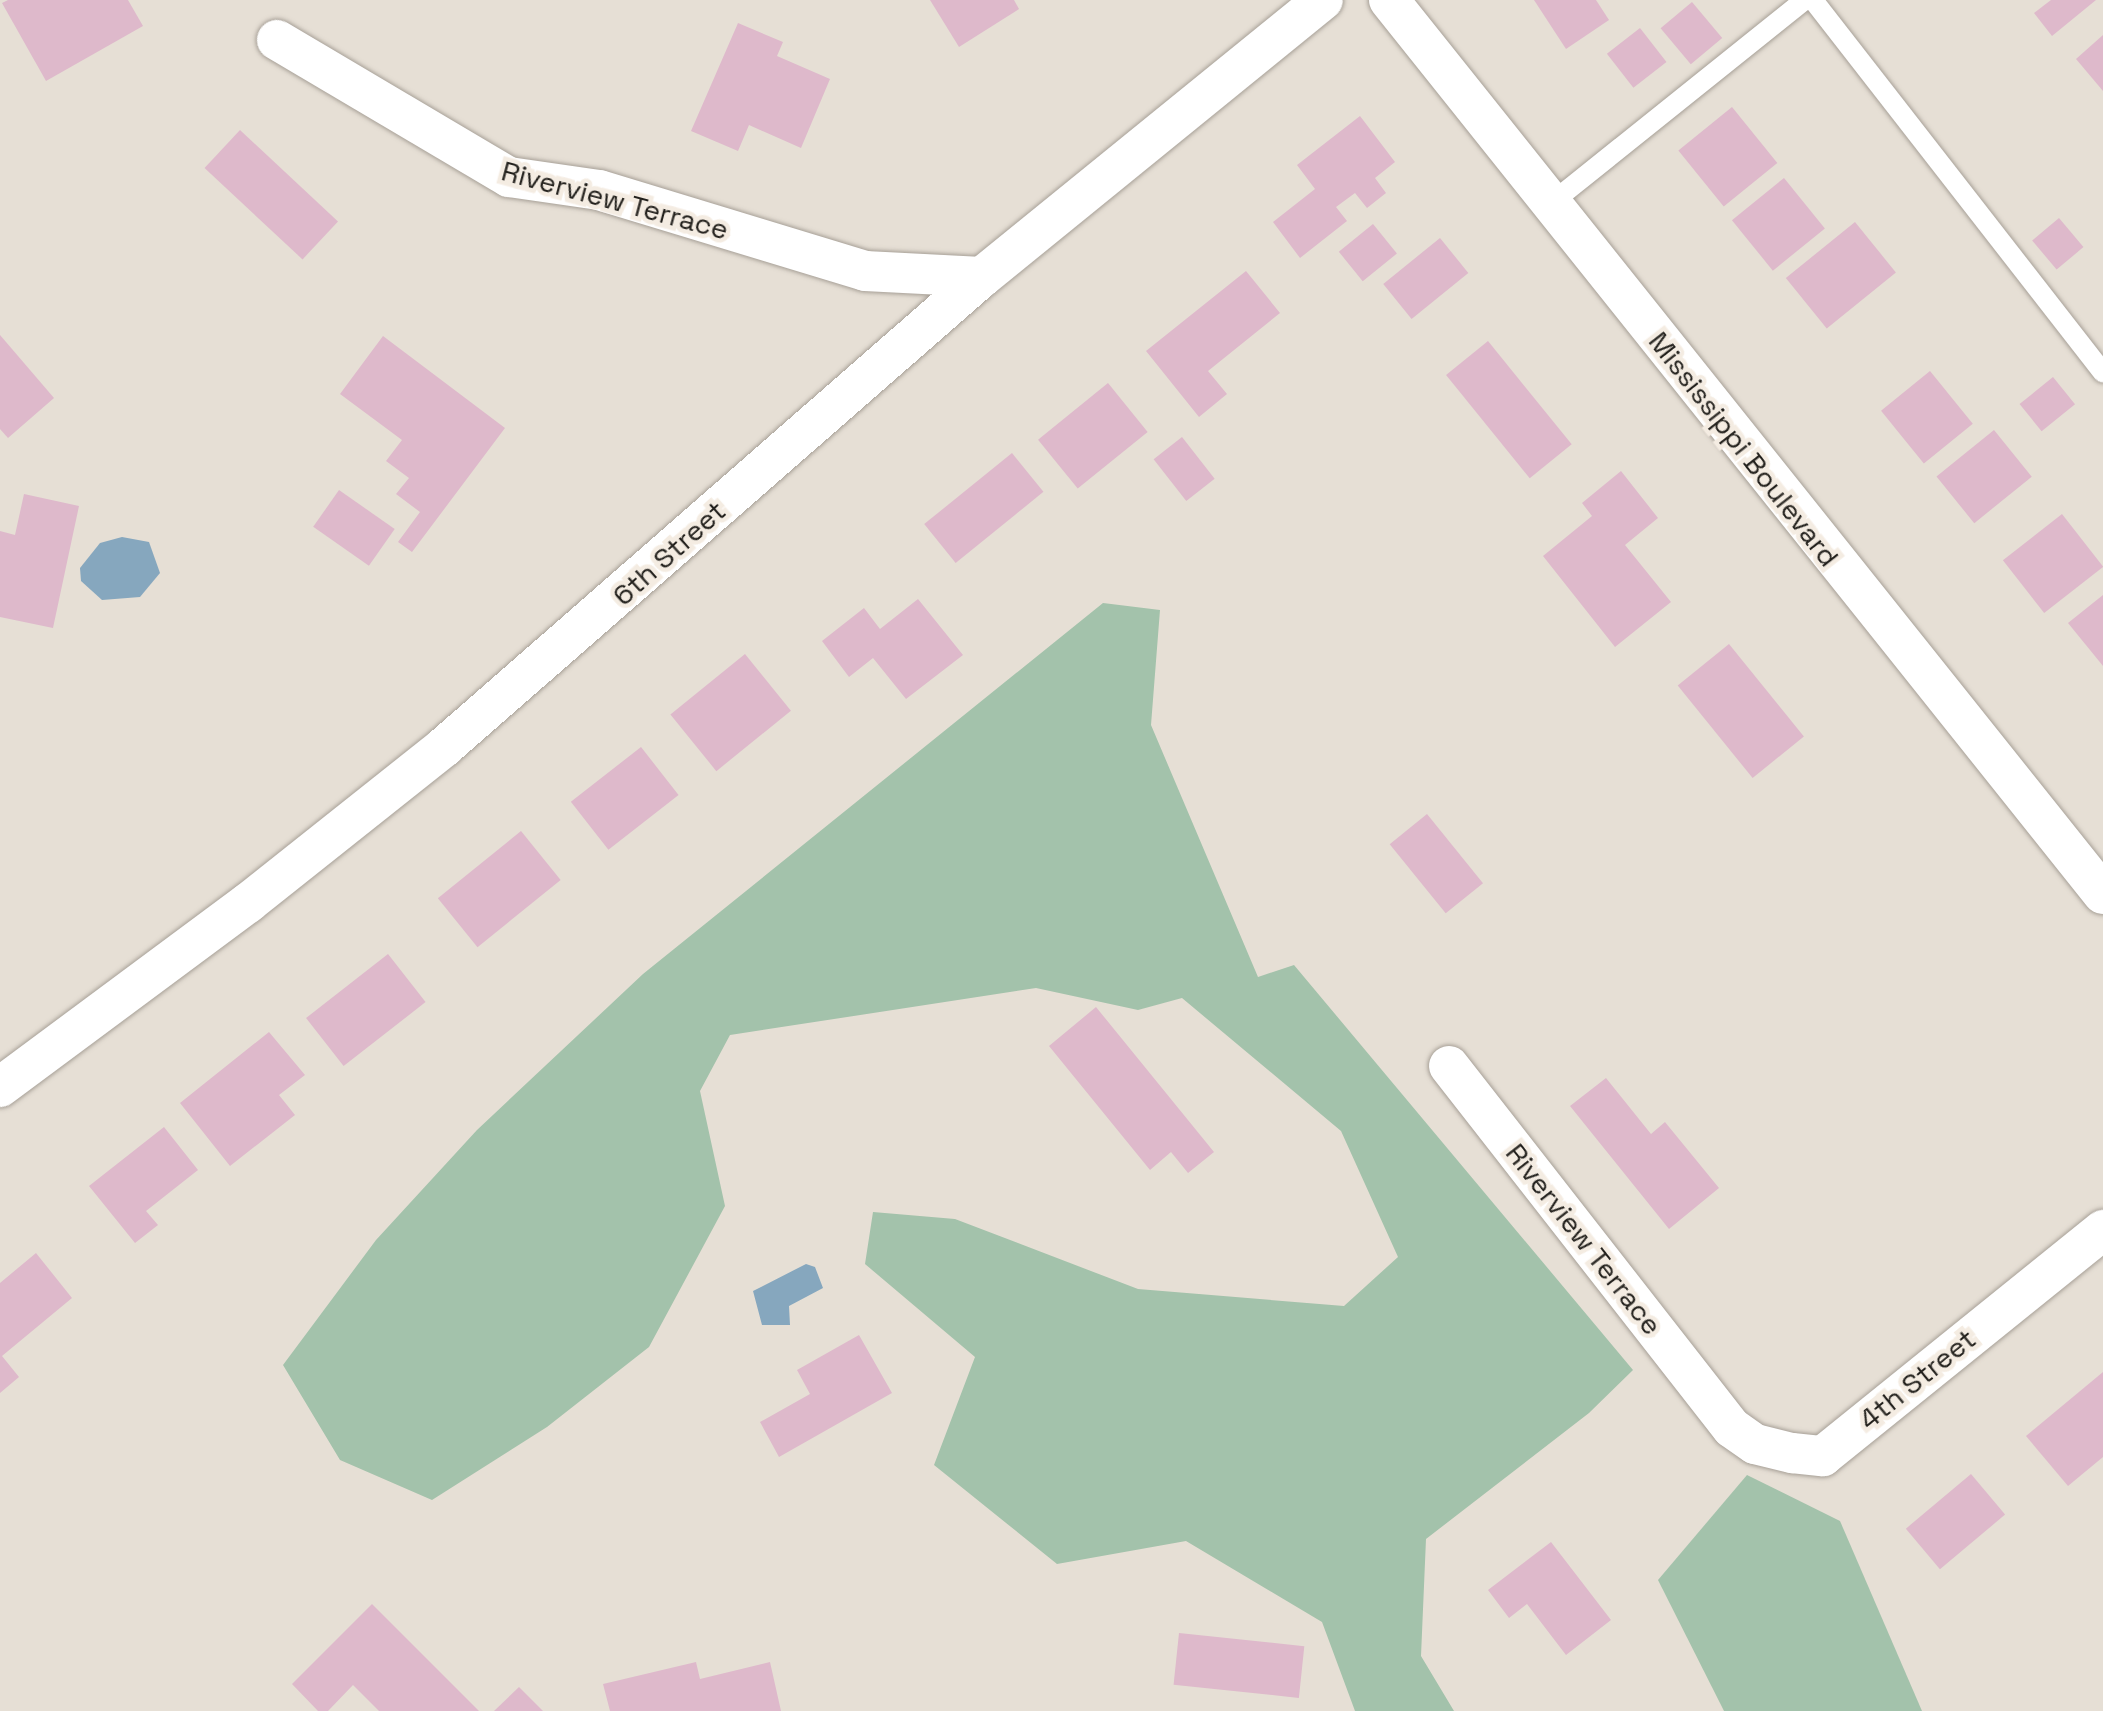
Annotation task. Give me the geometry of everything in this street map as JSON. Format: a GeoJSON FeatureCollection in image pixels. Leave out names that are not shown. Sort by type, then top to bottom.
{"type":"FeatureCollection","features":[{"type":"Feature","properties":{"kind":"street","name":"6th Street"},"geometry":{"type":"LineString","coordinates":[[0,1087],[248,903],[444,748],[982,277],[1323,0]]}},
{"type":"Feature","properties":{"kind":"street","name":"Mississippi Boulevard"},"geometry":{"type":"LineString","coordinates":[[1390,0],[2103,894]]}},
{"type":"Feature","properties":{"kind":"street","name":"Riverview Terrace"},"geometry":{"type":"LineString","coordinates":[[276,40],[510,177],[599,190],[865,271],[982,277]]}},
{"type":"Feature","properties":{"kind":"street","name":"Riverview Terrace"},"geometry":{"type":"LineString","coordinates":[[1449,1066],[1720,1412]]}},
{"type":"Feature","properties":{"kind":"street","name":"4th Street"},"geometry":{"type":"LineString","coordinates":[[1720,1412],[1756,1444],[1822,1456],[2103,1230]]}},
{"type":"Feature","properties":{"kind":"lane"},"geometry":{"type":"LineString","coordinates":[[1550,204],[1805,0]]}},
{"type":"Feature","properties":{"kind":"lane"},"geometry":{"type":"LineString","coordinates":[[1813,0],[2103,372]]}},
{"type":"Feature","properties":{"kind":"green space"},"geometry":{"type":"Polygon","coordinates":[[[1103,603],[1160,610],[1151,725],[1258,977],[1294,965],[1633,1370],[1589,1413],[1426,1539],[1421,1656],[1454,1711],[1355,1711],[1322,1622],[1186,1541],[1057,1564],[934,1465],[975,1357],[865,1264],[873,1212],[955,1219],[1138,1289],[1344,1306],[1398,1257],[1341,1131],[1182,998],[1138,1010],[1036,988],[730,1035],[700,1091],[725,1206],[649,1347],[547,1427],[432,1500],[340,1460],[283,1365],[376,1240],[477,1130],[643,974],[1103,603]]]}},
{"type":"Feature","properties":{"kind":"green space"},"geometry":{"type":"Polygon","coordinates":[[[1747,1475],[1840,1521],[1922,1711],[1724,1711],[1658,1580],[1747,1475]]]}},
{"type":"Feature","properties":{"kind":"water"},"geometry":{"type":"Polygon","coordinates":[[[122,537],[149,542],[160,573],[140,597],[102,600],[81,581],[80,568],[100,543],[122,537]]]}},
{"type":"Feature","properties":{"kind":"water"},"geometry":{"type":"Polygon","coordinates":[[[806,1264],[815,1267],[823,1288],[789,1306],[790,1325],[762,1325],[753,1291],[806,1264]]]}},
{"type":"Feature","properties":{"kind":"building"},"geometry":{"type":"Polygon","coordinates":[[[128,0],[143,26],[46,81],[2,3],[128,0]]]}},
{"type":"Feature","properties":{"kind":"building"},"geometry":{"type":"Polygon","coordinates":[[[930,0],[1014,0],[1019,9],[959,47],[930,0]]]}},
{"type":"Feature","properties":{"kind":"building"},"geometry":{"type":"Polygon","coordinates":[[[1534,0],[1596,0],[1609,20],[1566,49],[1534,0]]]}},
{"type":"Feature","properties":{"kind":"building"},"geometry":{"type":"Polygon","coordinates":[[[2051,0],[2096,0],[2052,36],[2034,13],[2051,0]]]}},
{"type":"Feature","properties":{"kind":"building"},"geometry":{"type":"Polygon","coordinates":[[[1692,2],[1722,38],[1691,64],[1661,28],[1692,2]]]}},
{"type":"Feature","properties":{"kind":"building"},"geometry":{"type":"Polygon","coordinates":[[[738,23],[783,42],[777,56],[830,79],[801,148],[749,125],[738,151],[691,131],[738,23]]]}},
{"type":"Feature","properties":{"kind":"building"},"geometry":{"type":"Polygon","coordinates":[[[1640,28],[1666,62],[1633,88],[1607,54],[1640,28]]]}},
{"type":"Feature","properties":{"kind":"building"},"geometry":{"type":"Polygon","coordinates":[[[2103,35],[2103,91],[2076,59],[2103,35]]]}},
{"type":"Feature","properties":{"kind":"building"},"geometry":{"type":"Polygon","coordinates":[[[1732,107],[1777,163],[1724,206],[1678,150],[1732,107]]]}},
{"type":"Feature","properties":{"kind":"building"},"geometry":{"type":"Polygon","coordinates":[[[1360,116],[1395,162],[1375,178],[1386,193],[1367,208],[1355,193],[1336,207],[1347,221],[1300,258],[1273,222],[1315,189],[1297,165],[1360,116]]]}},
{"type":"Feature","properties":{"kind":"building"},"geometry":{"type":"Polygon","coordinates":[[[240,130],[338,221],[303,259],[205,168],[240,130]]]}},
{"type":"Feature","properties":{"kind":"building"},"geometry":{"type":"Polygon","coordinates":[[[1784,178],[1825,229],[1773,271],[1732,220],[1784,178]]]}},
{"type":"Feature","properties":{"kind":"building"},"geometry":{"type":"Polygon","coordinates":[[[2059,218],[2083,247],[2057,270],[2032,240],[2059,218]]]}},
{"type":"Feature","properties":{"kind":"building"},"geometry":{"type":"Polygon","coordinates":[[[1855,222],[1896,273],[1827,329],[1786,278],[1855,222]]]}},
{"type":"Feature","properties":{"kind":"building"},"geometry":{"type":"Polygon","coordinates":[[[1373,224],[1397,254],[1363,281],[1339,252],[1373,224]]]}},
{"type":"Feature","properties":{"kind":"building"},"geometry":{"type":"Polygon","coordinates":[[[1440,238],[1468,273],[1412,319],[1383,284],[1440,238]]]}},
{"type":"Feature","properties":{"kind":"building"},"geometry":{"type":"Polygon","coordinates":[[[1246,271],[1280,313],[1208,371],[1227,394],[1199,417],[1146,351],[1246,271]]]}},
{"type":"Feature","properties":{"kind":"building"},"geometry":{"type":"Polygon","coordinates":[[[0,335],[54,398],[8,438],[0,429],[0,335]]]}},
{"type":"Feature","properties":{"kind":"building"},"geometry":{"type":"Polygon","coordinates":[[[383,336],[505,428],[412,552],[398,542],[420,512],[396,494],[409,478],[386,461],[402,440],[340,394],[383,336]]]}},
{"type":"Feature","properties":{"kind":"building"},"geometry":{"type":"Polygon","coordinates":[[[1488,341],[1572,444],[1530,478],[1446,375],[1488,341]]]}},
{"type":"Feature","properties":{"kind":"building"},"geometry":{"type":"Polygon","coordinates":[[[1930,371],[1973,424],[1924,463],[1881,411],[1930,371]]]}},
{"type":"Feature","properties":{"kind":"building"},"geometry":{"type":"Polygon","coordinates":[[[2053,377],[2075,404],[2042,431],[2020,404],[2053,377]]]}},
{"type":"Feature","properties":{"kind":"building"},"geometry":{"type":"Polygon","coordinates":[[[1108,383],[1148,432],[1078,489],[1038,440],[1108,383]]]}},
{"type":"Feature","properties":{"kind":"building"},"geometry":{"type":"Polygon","coordinates":[[[1994,430],[2032,477],[1974,523],[1936,477],[1994,430]]]}},
{"type":"Feature","properties":{"kind":"building"},"geometry":{"type":"Polygon","coordinates":[[[1182,437],[1215,479],[1186,501],[1154,459],[1182,437]]]}},
{"type":"Feature","properties":{"kind":"building"},"geometry":{"type":"Polygon","coordinates":[[[1012,453],[1043,492],[956,563],[924,524],[1012,453]]]}},
{"type":"Feature","properties":{"kind":"building"},"geometry":{"type":"Polygon","coordinates":[[[1621,471],[1658,518],[1625,545],[1671,602],[1615,647],[1543,556],[1592,516],[1582,503],[1621,471]]]}},
{"type":"Feature","properties":{"kind":"building"},"geometry":{"type":"Polygon","coordinates":[[[339,490],[395,529],[369,566],[313,527],[339,490]]]}},
{"type":"Feature","properties":{"kind":"building"},"geometry":{"type":"Polygon","coordinates":[[[24,494],[79,506],[53,628],[0,617],[0,531],[15,535],[24,494]]]}},
{"type":"Feature","properties":{"kind":"building"},"geometry":{"type":"Polygon","coordinates":[[[2062,514],[2103,567],[2044,613],[2003,560],[2062,514]]]}},
{"type":"Feature","properties":{"kind":"building"},"geometry":{"type":"Polygon","coordinates":[[[2103,595],[2103,666],[2068,623],[2103,595]]]}},
{"type":"Feature","properties":{"kind":"building"},"geometry":{"type":"Polygon","coordinates":[[[918,599],[963,655],[906,699],[873,658],[849,677],[822,641],[864,608],[880,629],[918,599]]]}},
{"type":"Feature","properties":{"kind":"building"},"geometry":{"type":"Polygon","coordinates":[[[1729,644],[1804,736],[1753,778],[1678,686],[1729,644]]]}},
{"type":"Feature","properties":{"kind":"building"},"geometry":{"type":"Polygon","coordinates":[[[745,654],[791,711],[716,771],[670,714],[745,654]]]}},
{"type":"Feature","properties":{"kind":"building"},"geometry":{"type":"Polygon","coordinates":[[[641,747],[679,795],[608,850],[571,802],[641,747]]]}},
{"type":"Feature","properties":{"kind":"building"},"geometry":{"type":"Polygon","coordinates":[[[1427,814],[1483,883],[1446,913],[1390,844],[1427,814]]]}},
{"type":"Feature","properties":{"kind":"building"},"geometry":{"type":"Polygon","coordinates":[[[521,831],[561,880],[477,947],[438,898],[521,831]]]}},
{"type":"Feature","properties":{"kind":"building"},"geometry":{"type":"Polygon","coordinates":[[[388,954],[426,1002],[344,1066],[306,1018],[388,954]]]}},
{"type":"Feature","properties":{"kind":"building"},"geometry":{"type":"Polygon","coordinates":[[[1096,1007],[1214,1152],[1188,1173],[1171,1152],[1150,1170],[1049,1046],[1096,1007]]]}},
{"type":"Feature","properties":{"kind":"building"},"geometry":{"type":"Polygon","coordinates":[[[269,1032],[305,1075],[279,1095],[295,1115],[230,1166],[180,1103],[269,1032]]]}},
{"type":"Feature","properties":{"kind":"building"},"geometry":{"type":"Polygon","coordinates":[[[1606,1078],[1651,1134],[1665,1122],[1719,1188],[1669,1229],[1570,1106],[1606,1078]]]}},
{"type":"Feature","properties":{"kind":"building"},"geometry":{"type":"Polygon","coordinates":[[[164,1127],[198,1170],[146,1211],[158,1225],[135,1243],[89,1186],[164,1127]]]}},
{"type":"Feature","properties":{"kind":"building"},"geometry":{"type":"Polygon","coordinates":[[[36,1253],[72,1298],[2,1356],[19,1377],[0,1393],[0,1283],[36,1253]]]}},
{"type":"Feature","properties":{"kind":"building"},"geometry":{"type":"Polygon","coordinates":[[[859,1335],[892,1393],[779,1457],[760,1422],[810,1394],[797,1370],[859,1335]]]}},
{"type":"Feature","properties":{"kind":"building"},"geometry":{"type":"Polygon","coordinates":[[[2103,1372],[2103,1457],[2068,1486],[2026,1436],[2103,1372]]]}},
{"type":"Feature","properties":{"kind":"building"},"geometry":{"type":"Polygon","coordinates":[[[1971,1474],[2005,1515],[1940,1569],[1906,1529],[1971,1474]]]}},
{"type":"Feature","properties":{"kind":"building"},"geometry":{"type":"Polygon","coordinates":[[[1551,1542],[1611,1620],[1566,1655],[1527,1604],[1509,1618],[1488,1590],[1551,1542]]]}},
{"type":"Feature","properties":{"kind":"building"},"geometry":{"type":"Polygon","coordinates":[[[372,1604],[479,1711],[379,1711],[353,1685],[328,1711],[318,1711],[292,1684],[372,1604]]]}},
{"type":"Feature","properties":{"kind":"building"},"geometry":{"type":"Polygon","coordinates":[[[1179,1633],[1304,1646],[1299,1698],[1174,1685],[1179,1633]]]}},
{"type":"Feature","properties":{"kind":"building"},"geometry":{"type":"Polygon","coordinates":[[[696,1662],[700,1679],[770,1662],[781,1711],[610,1711],[603,1684],[696,1662]]]}},
{"type":"Feature","properties":{"kind":"building"},"geometry":{"type":"Polygon","coordinates":[[[519,1687],[543,1711],[494,1711],[519,1687]]]}}]}
